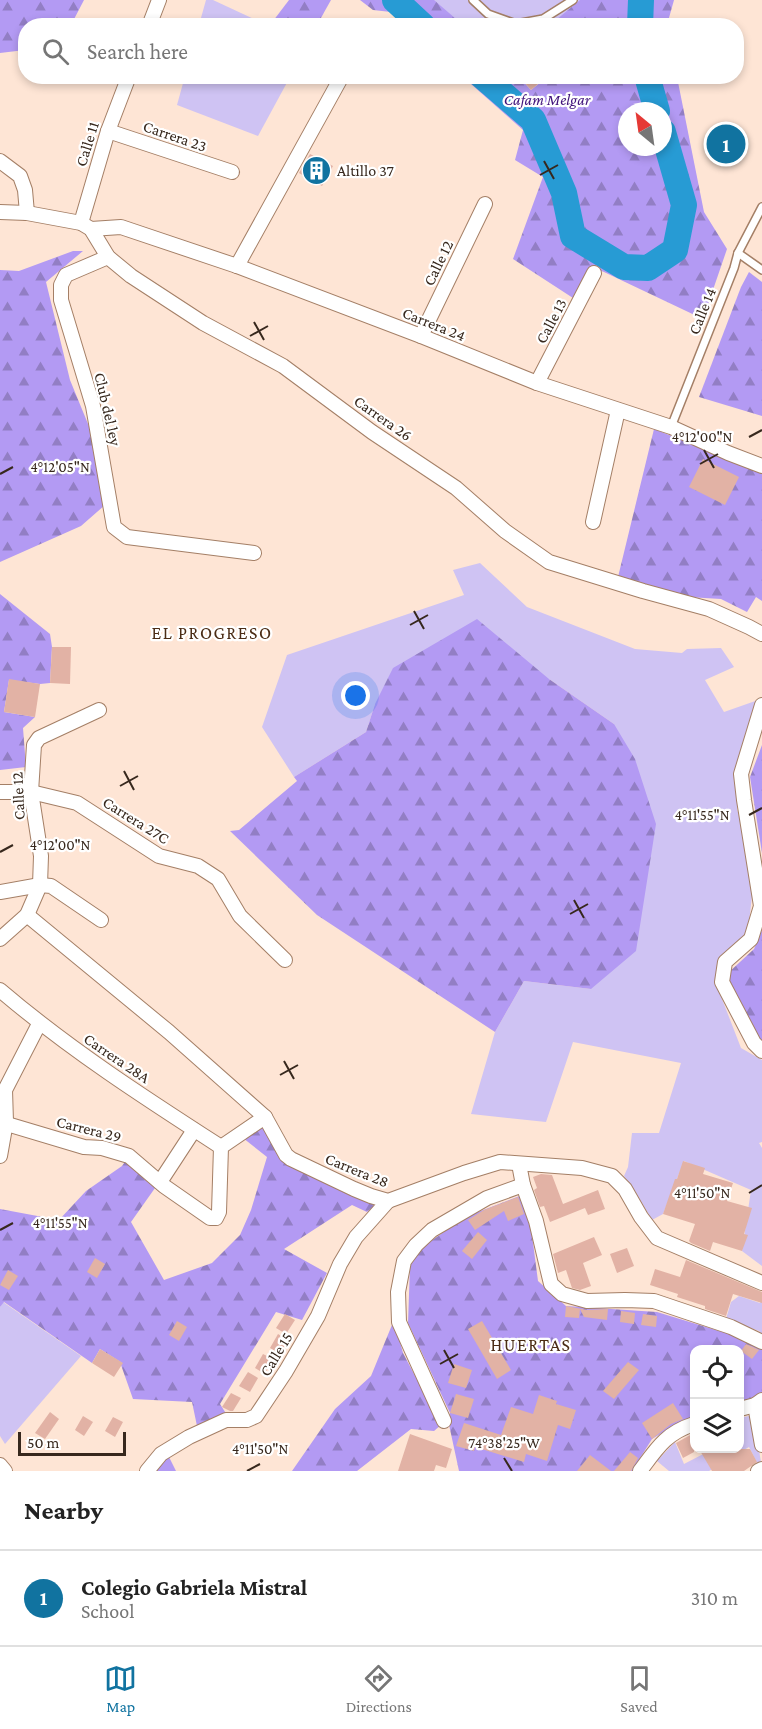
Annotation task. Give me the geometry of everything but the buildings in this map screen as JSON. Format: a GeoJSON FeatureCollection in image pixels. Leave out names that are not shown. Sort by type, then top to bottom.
{"type":"FeatureCollection","features":[{"type":"Feature","properties":{"kind":"street"},"geometry":{"type":"LineString","coordinates":[[152,18],[159,0]]}},
{"type":"Feature","properties":{"kind":"street","name":"Calle 11"},"geometry":{"type":"LineString","coordinates":[[86,226],[108,131],[126,84]]}},
{"type":"Feature","properties":{"kind":"street"},"geometry":{"type":"LineString","coordinates":[[237,266],[338,84]]}},
{"type":"Feature","properties":{"kind":"street","name":"Carrera 23"},"geometry":{"type":"LineString","coordinates":[[108,131],[232,172]]}},
{"type":"Feature","properties":{"kind":"street"},"geometry":{"type":"LineString","coordinates":[[0,161],[20,176],[25,190],[27,213]]}},
{"type":"Feature","properties":{"kind":"street","name":"Calle 12"},"geometry":{"type":"LineString","coordinates":[[421,336],[485,204]]}},
{"type":"Feature","properties":{"kind":"street"},"geometry":{"type":"LineString","coordinates":[[0,212],[27,213],[86,226]]}},
{"type":"Feature","properties":{"kind":"street","name":"Carrera 24"},"geometry":{"type":"LineString","coordinates":[[86,226],[121,227],[237,266],[537,383],[670,426],[762,466]]}},
{"type":"Feature","properties":{"kind":"street","name":"Carrera 26"},"geometry":{"type":"LineString","coordinates":[[86,226],[108,257],[131,276],[203,323],[283,366],[372,432],[456,488],[505,531],[549,562],[709,609],[762,634]]}},
{"type":"Feature","properties":{"kind":"street","name":"Club del ley"},"geometry":{"type":"LineString","coordinates":[[108,257],[66,275],[61,285],[61,300],[93,406],[114,527],[128,537],[254,553]]}},
{"type":"Feature","properties":{"kind":"street","name":"Calle 13"},"geometry":{"type":"LineString","coordinates":[[537,383],[594,273]]}},
{"type":"Feature","properties":{"kind":"street"},"geometry":{"type":"LineString","coordinates":[[593,522],[618,410]]}},
{"type":"Feature","properties":{"kind":"street"},"geometry":{"type":"LineString","coordinates":[[762,705],[741,774],[761,906],[752,939],[725,962],[722,982],[754,1043],[762,1051]]}},
{"type":"Feature","properties":{"kind":"street","name":"Calle 12"},"geometry":{"type":"LineString","coordinates":[[0,939],[27,915],[40,885],[41,856],[31,792],[34,745],[39,738],[99,710]]}},
{"type":"Feature","properties":{"kind":"street","name":"Carrera 27C"},"geometry":{"type":"LineString","coordinates":[[0,792],[31,792],[77,803],[159,856],[198,866],[218,879],[240,916],[285,960]]}},
{"type":"Feature","properties":{"kind":"street"},"geometry":{"type":"LineString","coordinates":[[0,892],[40,885],[51,886],[101,920]]}},
{"type":"Feature","properties":{"kind":"street","name":"Carrera 28"},"geometry":{"type":"LineString","coordinates":[[27,915],[169,1032],[265,1117],[291,1160],[354,1189],[388,1201],[500,1162],[582,1168],[612,1176],[625,1189],[641,1217],[657,1238],[762,1283]]}},
{"type":"Feature","properties":{"kind":"street","name":"Carrera 28A"},"geometry":{"type":"LineString","coordinates":[[0,990],[39,1024],[77,1051],[221,1147]]}},
{"type":"Feature","properties":{"kind":"street"},"geometry":{"type":"LineString","coordinates":[[0,1156],[4,1090],[39,1024]]}},
{"type":"Feature","properties":{"kind":"street"},"geometry":{"type":"LineString","coordinates":[[221,1147],[265,1117]]}},
{"type":"Feature","properties":{"kind":"street","name":"Carrera 29"},"geometry":{"type":"LineString","coordinates":[[3,1122],[84,1147],[102,1148],[129,1156],[159,1182],[210,1218],[216,1218],[219,1212],[221,1147]]}},
{"type":"Feature","properties":{"kind":"street"},"geometry":{"type":"LineString","coordinates":[[159,1182],[194,1130]]}},
{"type":"Feature","properties":{"kind":"street"},"geometry":{"type":"LineString","coordinates":[[519,1164],[551,1284],[562,1294],[587,1301],[654,1301],[731,1327],[762,1342]]}},
{"type":"Feature","properties":{"kind":"street"},"geometry":{"type":"LineString","coordinates":[[444,1421],[399,1322],[398,1292],[404,1262],[416,1245],[432,1230],[487,1198],[523,1185]]}},
{"type":"Feature","properties":{"kind":"street","name":"Calle 15"},"geometry":{"type":"LineString","coordinates":[[147,1471],[161,1454],[189,1437],[226,1420],[247,1420],[256,1416],[318,1316],[340,1264],[356,1237],[388,1201]]}},
{"type":"Feature","properties":{"kind":"street"},"geometry":{"type":"LineString","coordinates":[[744,1407],[758,1402],[762,1445]]}},
{"type":"Feature","properties":{"kind":"street"},"geometry":{"type":"LineString","coordinates":[[640,1471],[661,1442],[690,1425]]}},
{"type":"Feature","properties":{"kind":"street"},"geometry":{"type":"LineString","coordinates":[[0,1465],[5,1471]]}},
{"type":"Feature","properties":{"kind":"street"},"geometry":{"type":"LineString","coordinates":[[758,1471],[762,1469]]}},
{"type":"Feature","properties":{"kind":"lane"},"geometry":{"type":"LineString","coordinates":[[472,0],[488,14],[499,18]]}},
{"type":"Feature","properties":{"kind":"lane"},"geometry":{"type":"LineString","coordinates":[[545,18],[573,0]]}},
{"type":"Feature","properties":{"kind":"lane","name":"Calle 14"},"geometry":{"type":"LineString","coordinates":[[670,426],[738,253],[762,207]]}},
{"type":"Feature","properties":{"kind":"lane"},"geometry":{"type":"LineString","coordinates":[[738,253],[762,270]]}},
{"type":"Feature","properties":{"kind":"shaded area"},"geometry":{"type":"Polygon","coordinates":[[[206,0],[213,0],[252,18],[201,18],[206,0]]]}},
{"type":"Feature","properties":{"kind":"shaded area"},"geometry":{"type":"Polygon","coordinates":[[[402,0],[632,0],[629,18],[423,18],[402,0]]]}},
{"type":"Feature","properties":{"kind":"shaded area"},"geometry":{"type":"Polygon","coordinates":[[[183,84],[286,84],[258,136],[177,105],[183,84]]]}},
{"type":"Feature","properties":{"kind":"shaded area"},"geometry":{"type":"Polygon","coordinates":[[[480,563],[527,607],[635,649],[682,653],[687,649],[721,648],[734,667],[705,680],[724,712],[761,699],[739,766],[737,809],[748,846],[752,896],[748,931],[716,968],[717,986],[741,1048],[762,1060],[762,1142],[759,1143],[762,1148],[762,1266],[742,1251],[751,1190],[684,1161],[663,1214],[652,1220],[624,1176],[628,1167],[632,1133],[659,1133],[681,1063],[573,1042],[546,1122],[471,1114],[495,1032],[524,981],[591,989],[614,724],[549,679],[375,704],[366,732],[294,777],[262,727],[287,655],[464,595],[453,570],[480,563]]]}},
{"type":"Feature","properties":{"kind":"shaded area"},"geometry":{"type":"Polygon","coordinates":[[[739,1296],[760,1303],[762,1299],[762,1334],[726,1319],[731,1302],[739,1296]]]}},
{"type":"Feature","properties":{"kind":"shaded area"},"geometry":{"type":"Polygon","coordinates":[[[3,1302],[81,1356],[5,1444],[0,1436],[0,1307],[3,1302]]]}},
{"type":"Feature","properties":{"kind":"shaded area"},"geometry":{"type":"Polygon","coordinates":[[[753,1415],[761,1462],[757,1463],[749,1447],[744,1450],[744,1417],[753,1415]]]}},
{"type":"Feature","properties":{"kind":"shaded area"},"geometry":{"type":"Polygon","coordinates":[[[675,1442],[684,1464],[705,1453],[739,1453],[709,1471],[669,1471],[657,1461],[675,1442]]]}},
{"type":"Feature","properties":{"kind":"green space"},"geometry":{"type":"Polygon","coordinates":[[[0,0],[84,0],[75,18],[18,18],[18,51],[0,53],[0,0]]]}},
{"type":"Feature","properties":{"kind":"green space"},"geometry":{"type":"Polygon","coordinates":[[[289,0],[331,0],[321,18],[275,18],[289,0]]]}},
{"type":"Feature","properties":{"kind":"green space"},"geometry":{"type":"Polygon","coordinates":[[[360,0],[434,0],[455,18],[398,18],[391,12],[373,10],[360,0]]]}},
{"type":"Feature","properties":{"kind":"green space"},"geometry":{"type":"Polygon","coordinates":[[[580,0],[674,0],[669,18],[558,18],[580,0]]]}},
{"type":"Feature","properties":{"kind":"green space","name":"Cafam Melgar"},"geometry":{"type":"Polygon","coordinates":[[[471,84],[525,84],[531,90],[538,84],[678,84],[704,212],[727,249],[703,319],[590,267],[573,298],[513,259],[543,177],[515,160],[523,130],[471,84]]]}},
{"type":"Feature","properties":{"kind":"green space"},"geometry":{"type":"Polygon","coordinates":[[[73,251],[83,251],[46,282],[70,380],[95,441],[105,505],[81,526],[0,562],[0,270],[19,271],[73,251]]]}},
{"type":"Feature","properties":{"kind":"green space"},"geometry":{"type":"Polygon","coordinates":[[[749,272],[762,282],[762,416],[699,397],[741,287],[749,272]]]}},
{"type":"Feature","properties":{"kind":"green space"},"geometry":{"type":"Polygon","coordinates":[[[654,429],[762,472],[762,601],[756,597],[747,612],[721,599],[688,597],[650,589],[618,577],[654,429]]]}},
{"type":"Feature","properties":{"kind":"green space"},"geometry":{"type":"Polygon","coordinates":[[[0,594],[50,634],[52,647],[50,683],[9,680],[4,712],[35,717],[23,728],[26,767],[0,770],[0,594]]]}},
{"type":"Feature","properties":{"kind":"green space"},"geometry":{"type":"Polygon","coordinates":[[[477,619],[549,679],[614,724],[635,759],[656,824],[636,951],[591,989],[524,981],[495,1032],[317,915],[230,831],[239,830],[297,781],[294,777],[366,732],[375,704],[393,668],[477,619]]]}},
{"type":"Feature","properties":{"kind":"green space"},"geometry":{"type":"Polygon","coordinates":[[[762,745],[762,853],[750,777],[762,745]]]}},
{"type":"Feature","properties":{"kind":"green space"},"geometry":{"type":"Polygon","coordinates":[[[762,930],[762,1043],[756,1040],[732,999],[727,974],[754,949],[762,930]]]}},
{"type":"Feature","properties":{"kind":"green space"},"geometry":{"type":"Polygon","coordinates":[[[267,1124],[285,1160],[379,1202],[367,1212],[352,1205],[284,1249],[327,1273],[302,1320],[276,1312],[220,1404],[227,1415],[197,1426],[192,1402],[133,1399],[122,1363],[100,1349],[92,1363],[4,1302],[0,1307],[0,1209],[59,1220],[86,1191],[122,1166],[127,1159],[155,1188],[131,1222],[164,1280],[212,1263],[240,1235],[251,1210],[267,1157],[243,1138],[267,1124]]]}},
{"type":"Feature","properties":{"kind":"green space"},"geometry":{"type":"Polygon","coordinates":[[[522,1195],[529,1212],[538,1281],[566,1306],[657,1312],[750,1339],[762,1349],[762,1394],[744,1401],[744,1345],[690,1345],[690,1419],[683,1420],[652,1439],[632,1471],[459,1471],[448,1420],[450,1413],[408,1323],[410,1266],[417,1251],[465,1217],[522,1195]]]}},
{"type":"Feature","properties":{"kind":"green space"},"geometry":{"type":"Polygon","coordinates":[[[394,1320],[403,1353],[441,1425],[434,1431],[411,1429],[357,1471],[292,1471],[335,1409],[371,1376],[394,1320]]]}},
{"type":"Feature","properties":{"kind":"green space"},"geometry":{"type":"Polygon","coordinates":[[[168,1455],[176,1471],[155,1471],[168,1455]]]}},
{"type":"Feature","properties":{"kind":"waterway"},"geometry":{"type":"LineString","coordinates":[[395,0],[414,18]]}},
{"type":"Feature","properties":{"kind":"waterway"},"geometry":{"type":"LineString","coordinates":[[640,18],[641,0]]}},
{"type":"Feature","properties":{"kind":"waterway"},"geometry":{"type":"LineString","coordinates":[[491,84],[533,120],[564,193],[573,236],[624,267],[648,268],[675,250],[684,205],[670,156]]}},
{"type":"Feature","properties":{"kind":"waterway"},"geometry":{"type":"LineString","coordinates":[[649,84],[654,102]]}},
{"type":"Feature","properties":{"kind":"place","name":"Colegio Gabriela Mistral"},"geometry":{"type":"Point","coordinates":[726,144]}},
{"type":"Feature","properties":{"kind":"place","name":"Altillo 37"},"geometry":{"type":"Point","coordinates":[316,170]}},
{"type":"Feature","properties":{"kind":"district","name":"EL PROGRESO"},"geometry":{"type":"Point","coordinates":[212,633]}},
{"type":"Feature","properties":{"kind":"district","name":"HUERTAS"},"geometry":{"type":"Point","coordinates":[531,1345]}}]}
